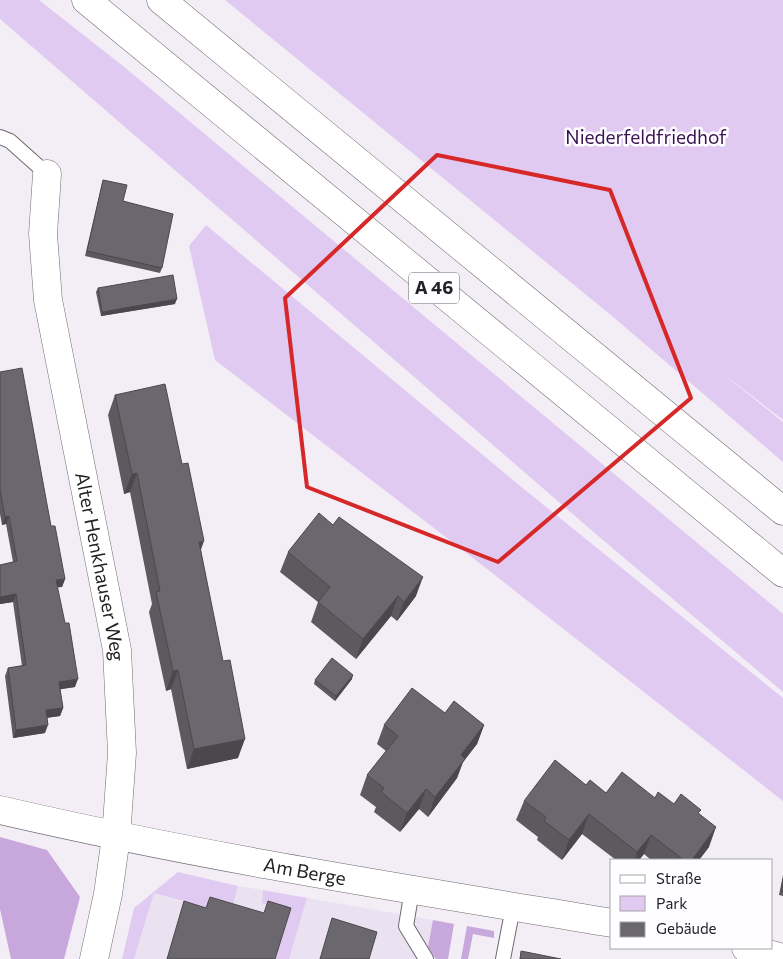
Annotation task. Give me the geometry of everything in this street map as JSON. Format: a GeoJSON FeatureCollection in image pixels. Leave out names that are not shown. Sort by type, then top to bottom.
{"type":"FeatureCollection","features":[{"type":"Feature","properties":{"kind":"main road","name":"A 46"},"geometry":{"type":"LineString","coordinates":[[86,0],[783,574]]}},
{"type":"Feature","properties":{"kind":"main road","name":"A 46"},"geometry":{"type":"LineString","coordinates":[[161,0],[783,511]]}},
{"type":"Feature","properties":{"kind":"main road","name":"Alter Henkhauser Weg"},"geometry":{"type":"LineString","coordinates":[[47,174],[43,234],[48,300],[117,650],[122,753],[116,837],[108,894],[94,959]]}},
{"type":"Feature","properties":{"kind":"main road","name":"Am Berge"},"geometry":{"type":"LineString","coordinates":[[0,810],[116,837],[412,890],[610,923]]}},
{"type":"Feature","properties":{"kind":"main road"},"geometry":{"type":"LineString","coordinates":[[750,949],[783,958]]}},
{"type":"Feature","properties":{"kind":"lane"},"geometry":{"type":"LineString","coordinates":[[0,137],[10,141],[47,174]]}},
{"type":"Feature","properties":{"kind":"lane"},"geometry":{"type":"LineString","coordinates":[[412,890],[406,926],[426,959]]}},
{"type":"Feature","properties":{"kind":"lane"},"geometry":{"type":"LineString","coordinates":[[503,959],[513,907]]}},
{"type":"Feature","properties":{"kind":"highlighted area"},"geometry":{"type":"Polygon","coordinates":[[[437,155],[610,190],[691,398],[498,562],[307,487],[285,298],[437,155]]]}},
{"type":"Feature","properties":{"kind":"shaded area"},"geometry":{"type":"Polygon","coordinates":[[[0,837],[47,850],[80,897],[64,959],[11,959],[0,909],[0,837]]]}},
{"type":"Feature","properties":{"kind":"shaded area"},"geometry":{"type":"Polygon","coordinates":[[[238,886],[263,890],[262,903],[289,912],[275,959],[134,959],[154,893],[184,902],[209,901],[232,908],[238,886]]]}},
{"type":"Feature","properties":{"kind":"shaded area"},"geometry":{"type":"Polygon","coordinates":[[[307,898],[433,920],[428,947],[436,959],[289,959],[307,898]]]}},
{"type":"Feature","properties":{"kind":"shaded area"},"geometry":{"type":"Polygon","coordinates":[[[433,920],[454,924],[448,959],[436,959],[428,947],[433,920]]]}},
{"type":"Feature","properties":{"kind":"shaded area"},"geometry":{"type":"Polygon","coordinates":[[[467,926],[494,931],[494,938],[473,934],[468,959],[461,959],[467,926]]]}},
{"type":"Feature","properties":{"kind":"green space"},"geometry":{"type":"Polygon","coordinates":[[[0,0],[39,0],[123,66],[783,614],[783,692],[597,535],[0,19],[0,0]]]}},
{"type":"Feature","properties":{"kind":"green space","name":"Niederfeldfriedhof"},"geometry":{"type":"Polygon","coordinates":[[[225,0],[783,0],[783,420],[715,367],[783,422],[783,462],[612,316],[225,0]]]}},
{"type":"Feature","properties":{"kind":"green space"},"geometry":{"type":"Polygon","coordinates":[[[206,225],[519,485],[783,698],[783,801],[482,565],[215,360],[189,246],[206,225]]]}},
{"type":"Feature","properties":{"kind":"green space"},"geometry":{"type":"Polygon","coordinates":[[[178,872],[238,886],[232,908],[205,913],[183,906],[183,901],[154,893],[134,959],[122,959],[134,908],[178,872]]]}},
{"type":"Feature","properties":{"kind":"green space"},"geometry":{"type":"Polygon","coordinates":[[[263,890],[307,898],[289,959],[275,959],[289,912],[262,903],[263,890]]]}},
{"type":"Feature","properties":{"kind":"building"},"geometry":{"type":"Polygon","coordinates":[[[103,180],[127,185],[123,201],[173,214],[162,268],[87,251],[103,180]]]}},
{"type":"Feature","properties":{"kind":"building"},"geometry":{"type":"Polygon","coordinates":[[[173,275],[177,299],[102,312],[98,288],[173,275]]]}},
{"type":"Feature","properties":{"kind":"building"},"geometry":{"type":"Polygon","coordinates":[[[22,368],[51,526],[55,526],[65,579],[56,580],[65,623],[69,623],[78,679],[59,682],[63,708],[46,710],[48,725],[16,730],[8,668],[26,665],[16,594],[0,597],[0,565],[17,561],[9,516],[5,517],[0,490],[0,372],[22,368]]]}},
{"type":"Feature","properties":{"kind":"building"},"geometry":{"type":"Polygon","coordinates":[[[165,384],[182,464],[188,463],[204,541],[199,542],[223,661],[230,660],[245,739],[194,749],[178,670],[173,671],[156,592],[160,591],[137,473],[132,474],[115,395],[165,384]]]}},
{"type":"Feature","properties":{"kind":"building"},"geometry":{"type":"Polygon","coordinates":[[[319,513],[333,525],[339,517],[423,577],[404,602],[398,596],[363,639],[318,602],[330,587],[288,552],[319,513]]]}},
{"type":"Feature","properties":{"kind":"building"},"geometry":{"type":"Polygon","coordinates":[[[332,658],[353,675],[336,696],[315,680],[332,658]]]}},
{"type":"Feature","properties":{"kind":"building"},"geometry":{"type":"Polygon","coordinates":[[[412,688],[445,713],[454,701],[484,725],[461,755],[465,759],[435,797],[426,789],[407,813],[381,792],[384,788],[367,775],[398,736],[384,725],[412,688]]]}},
{"type":"Feature","properties":{"kind":"building"},"geometry":{"type":"Polygon","coordinates":[[[555,760],[586,785],[590,780],[606,793],[622,772],[655,798],[658,792],[674,804],[681,794],[701,810],[698,813],[716,827],[693,859],[683,859],[651,835],[637,852],[589,814],[569,840],[544,821],[546,817],[524,801],[555,760]]]}},
{"type":"Feature","properties":{"kind":"building"},"geometry":{"type":"Polygon","coordinates":[[[210,897],[264,913],[268,901],[291,908],[275,959],[167,959],[184,901],[206,908],[210,897]]]}},
{"type":"Feature","properties":{"kind":"building"},"geometry":{"type":"Polygon","coordinates":[[[332,918],[377,932],[369,959],[320,959],[332,918]]]}},
{"type":"Feature","properties":{"kind":"building"},"geometry":{"type":"Polygon","coordinates":[[[521,951],[561,959],[520,959],[521,951]]]}}]}
